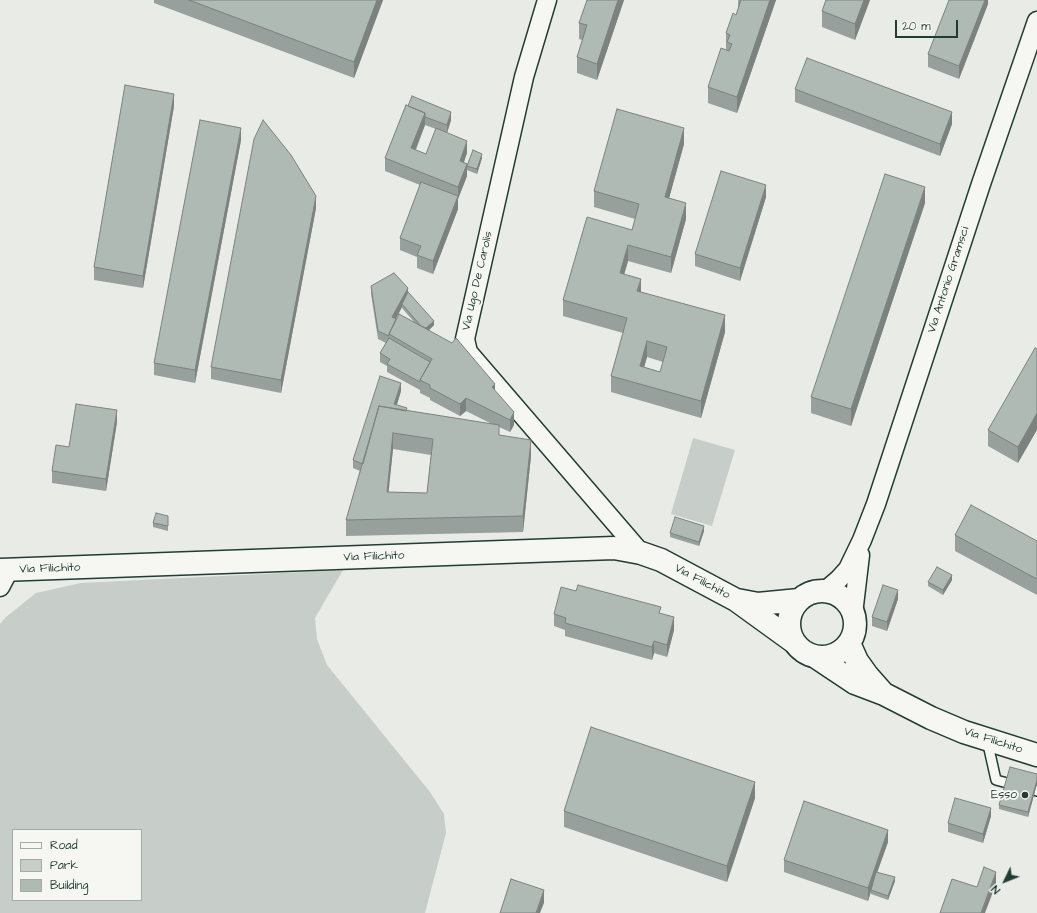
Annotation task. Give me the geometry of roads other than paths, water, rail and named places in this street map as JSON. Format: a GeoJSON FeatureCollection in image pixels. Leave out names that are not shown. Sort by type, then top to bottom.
{"type":"FeatureCollection","features":[{"type":"Feature","properties":{"kind":"street","name":"Via Ugo De Carolis"},"geometry":{"type":"LineString","coordinates":[[547,0],[524,77],[465,339],[468,352],[641,553]]}},
{"type":"Feature","properties":{"kind":"street","name":"Via Antonio Gramsci"},"geometry":{"type":"LineString","coordinates":[[825,591],[839,580],[848,569],[862,540],[876,504],[981,184],[1037,21]]}},
{"type":"Feature","properties":{"kind":"street","name":"Via Antonio Gramsci"},"geometry":{"type":"LineString","coordinates":[[854,614],[862,540]]}},
{"type":"Feature","properties":{"kind":"street","name":"Via Filichito"},"geometry":{"type":"LineString","coordinates":[[3,576],[614,548],[641,553],[661,560],[736,600],[794,642]]}},
{"type":"Feature","properties":{"kind":"street"},"geometry":{"type":"LineString","coordinates":[[825,591],[832,592],[842,597],[850,606],[854,614],[855,628],[849,643],[838,653],[827,657],[816,657],[802,651],[794,642],[789,632],[789,620],[792,609],[799,600],[814,592],[825,591]]}},
{"type":"Feature","properties":{"kind":"street","name":"Via Filichito"},"geometry":{"type":"LineString","coordinates":[[736,600],[758,604],[799,600]]}},
{"type":"Feature","properties":{"kind":"street","name":"Via Filichito"},"geometry":{"type":"LineString","coordinates":[[849,643],[857,661],[884,694]]}},
{"type":"Feature","properties":{"kind":"street","name":"Via Filichito"},"geometry":{"type":"LineString","coordinates":[[816,657],[855,683],[884,694],[931,718],[964,732],[1037,755]]}},
{"type":"Feature","properties":{"kind":"lane"},"geometry":{"type":"LineString","coordinates":[[986,739],[996,780],[1037,791]]}},
{"type":"Feature","properties":{"kind":"place","name":"Esso"},"geometry":{"type":"Point","coordinates":[1025,795]}}]}
